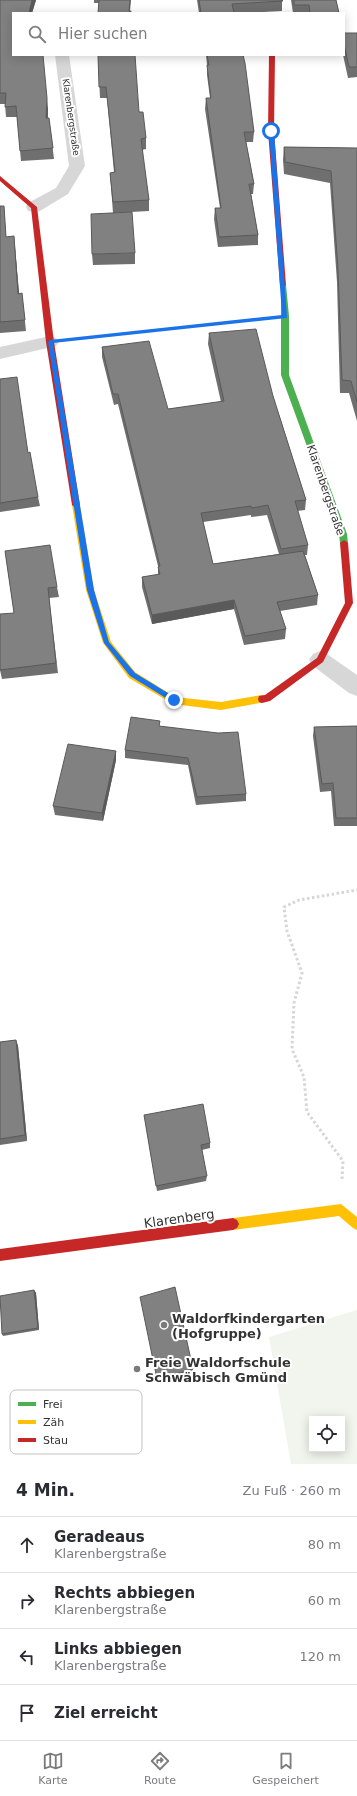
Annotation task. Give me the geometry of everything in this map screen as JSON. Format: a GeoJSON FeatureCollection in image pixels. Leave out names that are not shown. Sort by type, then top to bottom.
{"type":"FeatureCollection","features":[{"type":"Feature","properties":{"kind":"street","name":"Klarenbergstraße"},"geometry":{"type":"LineString","coordinates":[[62,56],[77,166],[62,191],[34,207],[50,342],[90,590],[107,643],[132,675],[174,700],[221,706],[267,698],[320,660],[349,603],[343,534],[285,375],[285,316],[271,131],[272,56]]}},
{"type":"Feature","properties":{"kind":"street"},"geometry":{"type":"LineString","coordinates":[[0,178],[34,207]]}},
{"type":"Feature","properties":{"kind":"street"},"geometry":{"type":"LineString","coordinates":[[0,353],[50,342]]}},
{"type":"Feature","properties":{"kind":"street"},"geometry":{"type":"LineString","coordinates":[[320,660],[357,687]]}},
{"type":"Feature","properties":{"kind":"street"},"geometry":{"type":"LineString","coordinates":[[341,1210],[357,1224]]}},
{"type":"Feature","properties":{"kind":"street","name":"Klarenberg"},"geometry":{"type":"LineString","coordinates":[[0,1255],[341,1210]]}},
{"type":"Feature","properties":{"kind":"path"},"geometry":{"type":"LineString","coordinates":[[50,342],[285,316]]}},
{"type":"Feature","properties":{"kind":"path"},"geometry":{"type":"LineString","coordinates":[[341,1210],[343,1161],[307,1112],[304,1077],[292,1049],[294,1003],[302,973],[287,931],[284,907],[299,900],[357,890]]}},
{"type":"Feature","properties":{"kind":"shaded area"},"geometry":{"type":"Polygon","coordinates":[[[357,1310],[357,1464],[291,1464],[269,1337],[357,1310]]]}},
{"type":"Feature","properties":{"kind":"building"},"geometry":{"type":"Polygon","coordinates":[[[0,0],[32,0],[29,12],[12,12],[12,56],[43,56],[47,98],[46,118],[49,118],[53,148],[20,151],[16,106],[5,107],[6,93],[0,93],[0,0]]]}},
{"type":"Feature","properties":{"kind":"building"},"geometry":{"type":"Polygon","coordinates":[[[99,0],[130,0],[129,11],[131,12],[98,12],[99,0]]]}},
{"type":"Feature","properties":{"kind":"building"},"geometry":{"type":"Polygon","coordinates":[[[199,0],[283,1],[232,4],[234,12],[201,12],[199,0]]]}},
{"type":"Feature","properties":{"kind":"building"},"geometry":{"type":"Polygon","coordinates":[[[294,0],[336,0],[339,12],[310,12],[309,5],[294,5],[294,0]]]}},
{"type":"Feature","properties":{"kind":"building"},"geometry":{"type":"Polygon","coordinates":[[[345,33],[357,33],[357,67],[349,67],[345,49],[345,33]]]}},
{"type":"Feature","properties":{"kind":"building"},"geometry":{"type":"Polygon","coordinates":[[[98,56],[135,56],[139,112],[143,112],[146,138],[141,139],[149,200],[113,202],[110,173],[115,172],[106,87],[99,87],[98,56]]]}},
{"type":"Feature","properties":{"kind":"building"},"geometry":{"type":"Polygon","coordinates":[[[207,56],[243,56],[254,132],[244,132],[254,184],[249,184],[258,235],[219,237],[215,208],[221,208],[206,98],[211,98],[207,65],[209,65],[207,56]]]}},
{"type":"Feature","properties":{"kind":"building"},"geometry":{"type":"Polygon","coordinates":[[[284,147],[357,148],[357,402],[351,381],[342,380],[338,269],[331,171],[285,162],[284,147]]]}},
{"type":"Feature","properties":{"kind":"building"},"geometry":{"type":"Polygon","coordinates":[[[0,206],[4,206],[6,237],[14,236],[18,294],[22,293],[25,320],[0,322],[0,206]]]}},
{"type":"Feature","properties":{"kind":"building"},"geometry":{"type":"Polygon","coordinates":[[[132,212],[135,253],[92,254],[91,214],[132,212]]]}},
{"type":"Feature","properties":{"kind":"building"},"geometry":{"type":"Polygon","coordinates":[[[256,329],[273,396],[306,500],[295,501],[308,545],[281,549],[268,505],[201,513],[213,564],[303,551],[318,595],[277,602],[286,629],[245,636],[234,600],[152,615],[142,577],[160,574],[158,567],[160,566],[118,394],[113,394],[102,347],[149,341],[168,409],[224,401],[209,333],[256,329]]]}},
{"type":"Feature","properties":{"kind":"building"},"geometry":{"type":"Polygon","coordinates":[[[17,377],[28,453],[30,452],[38,497],[0,503],[0,379],[17,377]]]}},
{"type":"Feature","properties":{"kind":"building"},"geometry":{"type":"Polygon","coordinates":[[[50,545],[57,587],[48,588],[56,663],[0,670],[0,614],[14,613],[5,551],[50,545]]]}},
{"type":"Feature","properties":{"kind":"building"},"geometry":{"type":"Polygon","coordinates":[[[131,717],[160,721],[159,726],[218,733],[238,732],[246,794],[197,797],[188,758],[125,750],[131,717]]]}},
{"type":"Feature","properties":{"kind":"building"},"geometry":{"type":"Polygon","coordinates":[[[357,726],[357,818],[336,818],[333,783],[322,784],[314,727],[357,726]]]}},
{"type":"Feature","properties":{"kind":"building"},"geometry":{"type":"Polygon","coordinates":[[[68,744],[116,751],[102,813],[53,806],[68,744]]]}},
{"type":"Feature","properties":{"kind":"building"},"geometry":{"type":"Polygon","coordinates":[[[16,1040],[25,1135],[0,1139],[0,1042],[16,1040]]]}},
{"type":"Feature","properties":{"kind":"building"},"geometry":{"type":"Polygon","coordinates":[[[203,1104],[210,1143],[201,1145],[207,1176],[156,1186],[144,1115],[203,1104]]]}},
{"type":"Feature","properties":{"kind":"building","name":"Waldorfkindergarten (Hofgruppe)"},"geometry":{"type":"Polygon","coordinates":[[[175,1287],[193,1369],[157,1379],[140,1297],[175,1287]]]}},
{"type":"Feature","properties":{"kind":"building"},"geometry":{"type":"Polygon","coordinates":[[[34,1290],[38,1328],[2,1334],[0,1296],[34,1290]]]}},
{"type":"Feature","properties":{"kind":"traffic: fast"},"geometry":{"type":"LineString","coordinates":[[283,285],[285,316],[285,375],[343,534],[344,543]]}},
{"type":"Feature","properties":{"kind":"traffic: slow"},"geometry":{"type":"LineString","coordinates":[[76,505],[90,590],[107,643],[132,675],[173,700],[221,706],[262,699]]}},
{"type":"Feature","properties":{"kind":"traffic: slow"},"geometry":{"type":"LineString","coordinates":[[233,1224],[341,1210],[357,1224]]}},
{"type":"Feature","properties":{"kind":"traffic: jam"},"geometry":{"type":"LineString","coordinates":[[272,56],[271,131],[283,285]]}},
{"type":"Feature","properties":{"kind":"traffic: jam"},"geometry":{"type":"LineString","coordinates":[[0,178],[34,207],[50,342],[76,505]]}},
{"type":"Feature","properties":{"kind":"traffic: jam"},"geometry":{"type":"LineString","coordinates":[[262,699],[267,698],[320,660],[349,603],[344,543]]}},
{"type":"Feature","properties":{"kind":"traffic: jam"},"geometry":{"type":"LineString","coordinates":[[0,1255],[233,1224]]}},
{"type":"Feature","properties":{"kind":"place","name":"Waldorfkindergarten (Hofgruppe)"},"geometry":{"type":"Point","coordinates":[164,1325]}},
{"type":"Feature","properties":{"kind":"place","name":"Freie Waldorfschule Schwäbisch Gmünd"},"geometry":{"type":"Point","coordinates":[137,1369]}},
{"type":"Feature","properties":{"kind":"route"},"geometry":{"type":"LineString","coordinates":[[174,700],[132,675],[107,643],[90,590],[50,342],[285,316],[271,131]]}}]}
